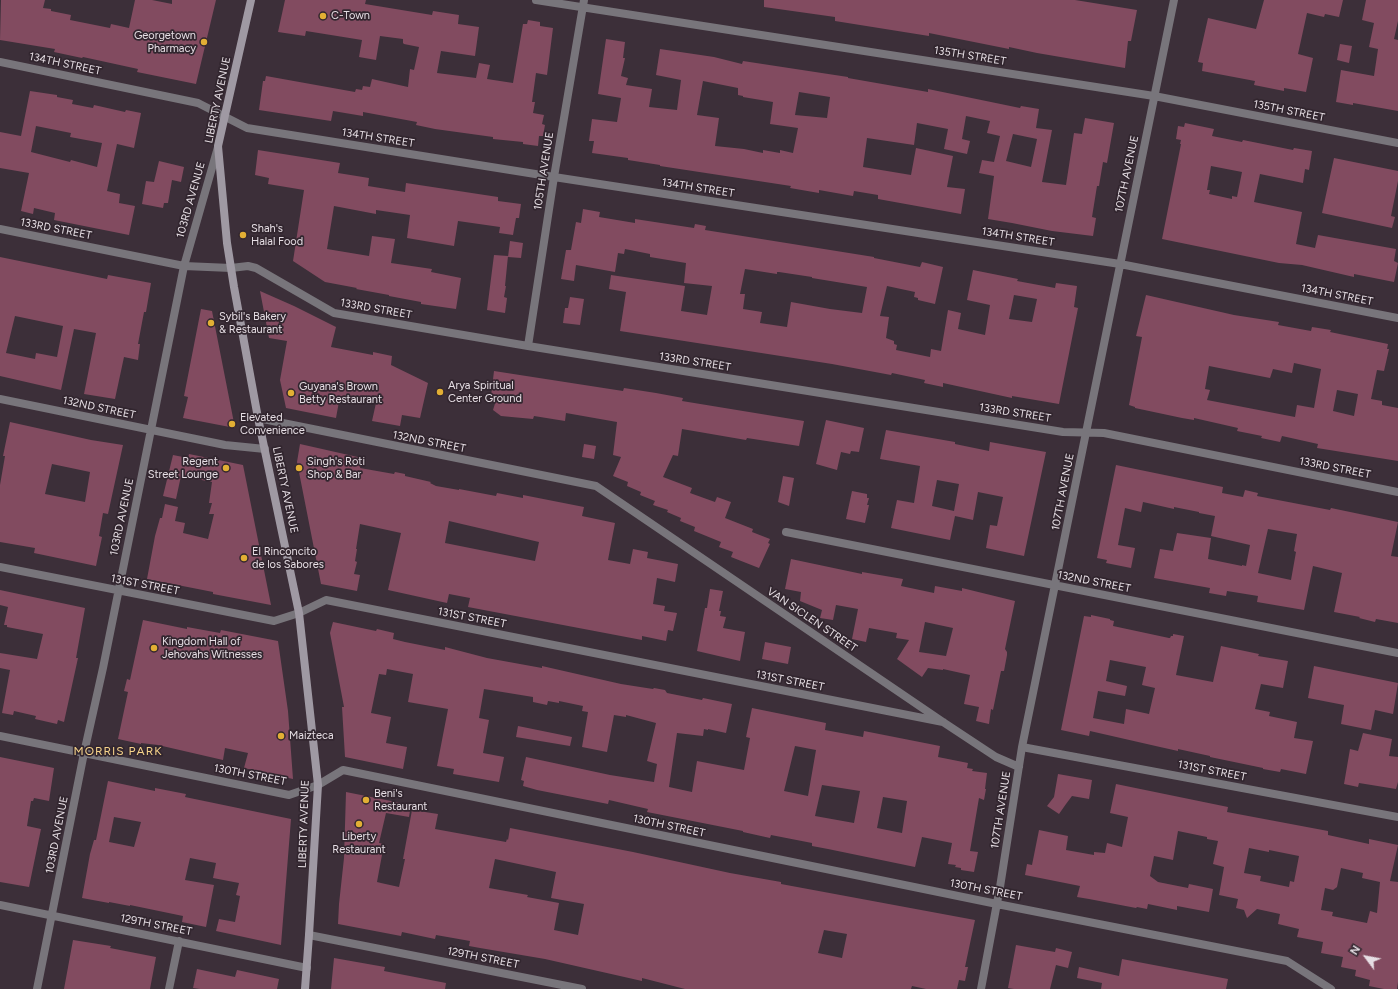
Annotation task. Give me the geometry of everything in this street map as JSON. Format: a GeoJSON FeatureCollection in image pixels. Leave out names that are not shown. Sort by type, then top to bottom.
{"type":"FeatureCollection","features":[{"type":"Feature","properties":{"kind":"street","name":"LIBERTY AVENUE"},"geometry":{"type":"LineString","coordinates":[[251,0],[218,146],[227,243],[231,268],[258,418],[299,613],[318,785],[310,934],[305,989]]}},
{"type":"Feature","properties":{"kind":"street","name":"135TH STREET"},"geometry":{"type":"LineString","coordinates":[[536,0],[583,4],[1154,96],[1398,143]]}},
{"type":"Feature","properties":{"kind":"street","name":"107TH AVENUE"},"geometry":{"type":"LineString","coordinates":[[981,989],[997,904],[1022,747],[1174,0]]}},
{"type":"Feature","properties":{"kind":"street","name":"105TH AVENUE"},"geometry":{"type":"LineString","coordinates":[[528,346],[583,4]]}},
{"type":"Feature","properties":{"kind":"street","name":"134TH STREET"},"geometry":{"type":"LineString","coordinates":[[0,62],[198,103],[247,128],[1120,264],[1398,318]]}},
{"type":"Feature","properties":{"kind":"street","name":"103RD AVENUE"},"geometry":{"type":"LineString","coordinates":[[37,989],[184,266],[218,146]]}},
{"type":"Feature","properties":{"kind":"street","name":"133RD STREET"},"geometry":{"type":"LineString","coordinates":[[0,229],[184,266],[231,268],[248,266],[256,268],[334,313],[528,346],[1063,432],[1104,433],[1398,492]]}},
{"type":"Feature","properties":{"kind":"street","name":"132ND STREET"},"geometry":{"type":"LineString","coordinates":[[0,399],[225,444],[265,449]]}},
{"type":"Feature","properties":{"kind":"street","name":"132ND STREET"},"geometry":{"type":"LineString","coordinates":[[258,418],[596,486]]}},
{"type":"Feature","properties":{"kind":"street","name":"VAN SICLEN STREET"},"geometry":{"type":"LineString","coordinates":[[596,486],[943,722],[996,757],[1019,767]]}},
{"type":"Feature","properties":{"kind":"street","name":"132ND STREET"},"geometry":{"type":"LineString","coordinates":[[786,532],[1398,653]]}},
{"type":"Feature","properties":{"kind":"street","name":"131ST STREET"},"geometry":{"type":"LineString","coordinates":[[0,567],[274,621],[299,613],[326,600],[943,722]]}},
{"type":"Feature","properties":{"kind":"street","name":"130TH STREET"},"geometry":{"type":"LineString","coordinates":[[0,736],[288,795],[318,785],[343,770],[997,904],[1287,961],[1331,989]]}},
{"type":"Feature","properties":{"kind":"street","name":"131ST STREET"},"geometry":{"type":"LineString","coordinates":[[1022,747],[1398,818]]}},
{"type":"Feature","properties":{"kind":"street","name":"129TH STREET"},"geometry":{"type":"LineString","coordinates":[[0,905],[307,968]]}},
{"type":"Feature","properties":{"kind":"street","name":"129TH STREET"},"geometry":{"type":"LineString","coordinates":[[310,934],[582,989]]}},
{"type":"Feature","properties":{"kind":"street"},"geometry":{"type":"LineString","coordinates":[[169,989],[179,941]]}},
{"type":"Feature","properties":{"kind":"building"},"geometry":{"type":"Polygon","coordinates":[[[1,0],[45,0],[43,8],[71,15],[70,20],[110,28],[111,24],[129,28],[135,0],[152,0],[172,4],[172,0],[216,0],[196,84],[137,72],[138,69],[54,52],[55,49],[0,40],[1,0]]]}},
{"type":"Feature","properties":{"kind":"building"},"geometry":{"type":"Polygon","coordinates":[[[285,0],[366,0],[365,4],[432,15],[433,11],[459,15],[458,24],[479,27],[475,56],[441,51],[437,73],[476,78],[479,63],[490,65],[487,79],[513,83],[523,24],[527,24],[528,20],[540,22],[540,26],[553,28],[547,75],[536,73],[532,102],[535,102],[533,113],[544,115],[542,124],[545,125],[543,136],[539,136],[538,146],[523,144],[523,142],[493,139],[493,137],[435,129],[416,125],[417,122],[363,112],[363,116],[333,111],[331,121],[259,110],[263,81],[265,81],[266,76],[355,92],[356,89],[362,90],[363,86],[370,87],[372,79],[408,87],[410,69],[414,70],[419,47],[404,44],[403,39],[380,36],[376,60],[359,57],[362,40],[306,31],[305,36],[278,32],[285,0]]]}},
{"type":"Feature","properties":{"kind":"building"},"geometry":{"type":"Polygon","coordinates":[[[764,0],[1075,0],[1137,10],[1131,41],[1128,41],[1125,68],[1009,47],[1009,49],[929,33],[929,36],[835,21],[835,17],[764,7],[764,0]]]}},
{"type":"Feature","properties":{"kind":"building"},"geometry":{"type":"Polygon","coordinates":[[[1264,0],[1343,0],[1339,17],[1325,14],[1324,17],[1307,13],[1298,54],[1313,58],[1306,92],[1284,88],[1284,91],[1254,85],[1255,81],[1202,71],[1203,63],[1198,62],[1208,18],[1256,29],[1264,0]]]}},
{"type":"Feature","properties":{"kind":"building"},"geometry":{"type":"Polygon","coordinates":[[[1366,0],[1398,0],[1398,21],[1394,39],[1398,40],[1398,111],[1353,103],[1353,105],[1336,102],[1341,70],[1374,76],[1378,49],[1369,47],[1374,23],[1362,20],[1366,0]]]}},
{"type":"Feature","properties":{"kind":"building"},"geometry":{"type":"Polygon","coordinates":[[[606,39],[625,42],[623,58],[625,58],[621,76],[628,78],[626,85],[652,89],[649,107],[677,110],[681,80],[656,75],[660,49],[714,57],[742,64],[743,61],[848,77],[928,92],[928,89],[1020,108],[1021,106],[1039,109],[1036,128],[1052,130],[1042,182],[1066,185],[1074,133],[1082,134],[1085,118],[1114,123],[1107,163],[1103,162],[1099,186],[1097,186],[1092,217],[1096,218],[1093,236],[1052,231],[988,219],[994,176],[979,173],[982,160],[994,162],[1000,136],[987,133],[990,121],[966,116],[962,139],[970,141],[967,154],[944,149],[948,129],[917,123],[914,145],[867,138],[863,167],[911,175],[916,148],[953,156],[947,187],[965,189],[961,214],[878,199],[878,195],[854,191],[853,196],[819,190],[819,193],[790,188],[791,186],[660,166],[628,160],[628,158],[592,153],[594,141],[589,141],[592,119],[617,122],[621,98],[598,94],[606,39]],[[703,81],[697,115],[719,118],[715,146],[744,149],[763,153],[763,150],[780,153],[780,150],[793,153],[798,128],[770,124],[773,102],[738,95],[738,88],[703,81]],[[799,92],[795,115],[827,118],[830,97],[799,92]],[[1013,134],[1006,161],[1031,167],[1037,139],[1013,134]]]}},
{"type":"Feature","properties":{"kind":"building"},"geometry":{"type":"Polygon","coordinates":[[[1340,44],[1352,46],[1349,63],[1337,60],[1340,44]]]}},
{"type":"Feature","properties":{"kind":"building"},"geometry":{"type":"Polygon","coordinates":[[[30,91],[57,95],[57,97],[73,100],[72,104],[93,108],[94,105],[125,112],[126,110],[141,113],[134,148],[117,144],[107,191],[120,194],[119,203],[135,206],[129,235],[54,220],[55,213],[34,208],[33,214],[21,211],[29,173],[0,168],[0,132],[21,136],[30,91]],[[36,126],[31,152],[97,167],[102,143],[70,137],[71,133],[36,126]]]}},
{"type":"Feature","properties":{"kind":"building"},"geometry":{"type":"Polygon","coordinates":[[[1185,123],[1214,129],[1212,136],[1242,142],[1243,140],[1293,150],[1294,148],[1312,151],[1309,170],[1305,169],[1303,183],[1260,174],[1254,202],[1302,212],[1296,244],[1315,248],[1318,235],[1396,249],[1394,261],[1398,263],[1394,282],[1354,274],[1354,277],[1302,265],[1279,263],[1162,239],[1181,144],[1181,140],[1176,139],[1178,126],[1184,127],[1185,123]],[[1211,166],[1207,190],[1210,190],[1209,194],[1232,199],[1232,196],[1237,197],[1242,172],[1211,166]]]}},
{"type":"Feature","properties":{"kind":"building"},"geometry":{"type":"Polygon","coordinates":[[[258,150],[340,163],[338,173],[369,178],[368,186],[405,192],[406,183],[498,197],[498,201],[521,204],[519,218],[516,218],[513,235],[499,233],[500,227],[458,221],[454,246],[407,238],[410,215],[376,210],[376,214],[334,206],[327,249],[369,256],[372,236],[395,239],[391,263],[432,269],[431,272],[461,278],[456,309],[421,304],[421,302],[325,282],[293,261],[304,190],[268,184],[269,178],[255,175],[258,150]]]}},
{"type":"Feature","properties":{"kind":"building"},"geometry":{"type":"Polygon","coordinates":[[[1334,158],[1398,171],[1398,181],[1391,216],[1395,217],[1392,228],[1322,213],[1334,158]]]}},
{"type":"Feature","properties":{"kind":"building"},"geometry":{"type":"Polygon","coordinates":[[[159,161],[184,167],[181,182],[172,180],[168,203],[164,203],[163,208],[142,204],[146,181],[154,182],[159,161]]]}},
{"type":"Feature","properties":{"kind":"building"},"geometry":{"type":"Polygon","coordinates":[[[583,209],[600,212],[599,217],[635,223],[635,219],[694,228],[695,224],[706,226],[705,230],[874,257],[920,267],[922,262],[943,267],[935,304],[918,300],[918,298],[914,297],[915,292],[887,286],[880,316],[889,317],[886,338],[894,341],[894,344],[897,345],[896,350],[930,357],[931,349],[941,351],[948,310],[961,313],[958,329],[985,335],[990,305],[967,300],[973,270],[1018,279],[1017,281],[1055,288],[1056,283],[1077,286],[1074,307],[1078,308],[1059,404],[1012,396],[1012,398],[943,383],[943,387],[924,383],[925,380],[892,373],[891,375],[832,364],[620,331],[626,292],[609,289],[611,275],[685,286],[681,311],[707,315],[712,286],[684,283],[686,263],[650,257],[650,254],[625,249],[624,254],[618,253],[615,272],[576,265],[574,281],[561,279],[566,250],[571,250],[576,222],[581,223],[583,209]],[[745,269],[740,294],[745,294],[743,309],[762,312],[760,323],[787,327],[791,302],[862,313],[867,287],[779,272],[777,272],[777,274],[745,269]],[[1014,295],[1009,319],[1032,322],[1037,299],[1014,295]]]}},
{"type":"Feature","properties":{"kind":"building"},"geometry":{"type":"Polygon","coordinates":[[[510,241],[523,243],[521,258],[508,257],[510,241]]]}},
{"type":"Feature","properties":{"kind":"building"},"geometry":{"type":"Polygon","coordinates":[[[494,255],[508,256],[504,297],[507,298],[505,313],[487,310],[494,255]]]}},
{"type":"Feature","properties":{"kind":"building"},"geometry":{"type":"Polygon","coordinates":[[[0,257],[107,279],[108,275],[151,283],[138,344],[140,344],[138,360],[124,357],[115,399],[84,394],[96,333],[74,329],[61,390],[0,376],[0,257]],[[15,316],[6,353],[35,359],[36,353],[57,357],[63,326],[15,316]]]}},
{"type":"Feature","properties":{"kind":"building"},"geometry":{"type":"Polygon","coordinates":[[[260,291],[336,327],[331,347],[373,355],[373,352],[392,356],[391,365],[428,383],[420,418],[402,415],[400,426],[372,421],[376,403],[340,396],[336,418],[286,408],[280,380],[287,341],[269,338],[260,291]]]}},
{"type":"Feature","properties":{"kind":"building"},"geometry":{"type":"Polygon","coordinates":[[[1146,295],[1234,315],[1279,322],[1278,325],[1311,331],[1312,327],[1331,330],[1330,332],[1388,344],[1387,349],[1389,349],[1384,371],[1377,370],[1371,399],[1382,401],[1382,405],[1398,408],[1398,461],[1317,448],[1318,444],[1282,436],[1280,442],[1261,438],[1262,436],[1237,431],[1238,428],[1194,418],[1194,420],[1182,418],[1135,408],[1129,405],[1142,337],[1136,336],[1146,295]],[[1294,363],[1292,373],[1273,369],[1270,378],[1209,366],[1205,389],[1210,390],[1207,400],[1295,417],[1297,405],[1314,408],[1321,369],[1294,363]],[[1337,390],[1333,411],[1354,416],[1358,394],[1337,390]]]}},
{"type":"Feature","properties":{"kind":"building"},"geometry":{"type":"Polygon","coordinates":[[[570,297],[584,299],[580,325],[563,323],[565,308],[568,308],[570,297]]]}},
{"type":"Feature","properties":{"kind":"building"},"geometry":{"type":"Polygon","coordinates":[[[201,309],[212,311],[235,428],[183,418],[188,397],[184,396],[201,309]]]}},
{"type":"Feature","properties":{"kind":"building"},"geometry":{"type":"Polygon","coordinates":[[[494,371],[623,391],[624,388],[656,393],[683,398],[682,401],[804,421],[799,446],[747,438],[746,440],[682,429],[678,456],[673,455],[663,477],[692,488],[690,493],[715,502],[717,497],[731,502],[725,518],[753,529],[752,532],[770,539],[768,543],[770,544],[759,568],[731,557],[733,552],[719,547],[721,542],[694,531],[695,527],[680,521],[681,518],[667,512],[668,510],[653,505],[655,501],[640,495],[641,492],[627,486],[628,482],[613,476],[621,457],[613,455],[617,422],[566,413],[565,421],[534,416],[533,419],[501,416],[493,410],[497,397],[491,396],[494,371]]]}},
{"type":"Feature","properties":{"kind":"building"},"geometry":{"type":"Polygon","coordinates":[[[826,420],[864,428],[859,452],[851,451],[850,454],[841,452],[837,470],[816,464],[826,420]]]}},
{"type":"Feature","properties":{"kind":"building"},"geometry":{"type":"Polygon","coordinates":[[[10,422],[91,440],[123,445],[108,514],[103,513],[99,536],[102,537],[96,566],[34,553],[35,548],[0,542],[0,485],[5,456],[3,456],[10,422]],[[52,464],[45,494],[85,502],[90,472],[52,464]]]}},
{"type":"Feature","properties":{"kind":"building"},"geometry":{"type":"Polygon","coordinates":[[[886,430],[955,442],[955,444],[989,451],[990,442],[1046,452],[1024,556],[986,548],[990,525],[997,526],[1003,497],[978,492],[973,520],[955,516],[950,540],[891,528],[897,500],[914,503],[920,466],[880,459],[886,430]],[[937,480],[932,506],[954,511],[959,484],[937,480]]]}},
{"type":"Feature","properties":{"kind":"building"},"geometry":{"type":"Polygon","coordinates":[[[300,444],[362,458],[360,468],[394,474],[395,472],[405,474],[405,476],[431,482],[430,483],[436,486],[496,496],[497,493],[523,498],[523,495],[584,507],[582,516],[615,523],[608,560],[630,564],[633,549],[648,552],[647,558],[678,564],[675,582],[657,578],[653,604],[665,606],[664,611],[677,613],[673,631],[668,630],[666,641],[642,636],[642,640],[468,607],[470,598],[449,594],[447,603],[388,590],[401,533],[360,524],[355,561],[357,562],[354,574],[360,575],[357,591],[321,584],[297,462],[300,444]],[[449,521],[445,543],[535,561],[539,542],[449,521]]]}},
{"type":"Feature","properties":{"kind":"building"},"geometry":{"type":"Polygon","coordinates":[[[584,444],[596,446],[594,459],[582,457],[584,444]]]}},
{"type":"Feature","properties":{"kind":"building"},"geometry":{"type":"Polygon","coordinates":[[[189,454],[243,465],[271,605],[147,579],[155,536],[160,518],[162,518],[165,504],[178,507],[175,521],[185,523],[183,533],[208,539],[214,514],[209,514],[212,503],[209,503],[212,482],[181,476],[176,499],[163,496],[173,455],[188,458],[189,454]]]}},
{"type":"Feature","properties":{"kind":"building"},"geometry":{"type":"Polygon","coordinates":[[[1116,465],[1223,487],[1222,493],[1243,497],[1245,490],[1258,493],[1257,496],[1330,510],[1331,508],[1398,522],[1391,556],[1398,557],[1398,623],[1376,619],[1375,622],[1359,618],[1360,617],[1334,612],[1342,573],[1313,566],[1304,610],[1257,602],[1258,596],[1227,591],[1226,596],[1209,593],[1210,588],[1154,578],[1160,549],[1173,551],[1177,533],[1211,538],[1208,559],[1246,566],[1250,545],[1211,536],[1215,516],[1199,512],[1174,507],[1174,509],[1143,502],[1141,512],[1125,508],[1118,545],[1135,548],[1131,568],[1106,563],[1107,560],[1097,558],[1116,465]],[[1268,529],[1258,573],[1291,580],[1296,552],[1294,551],[1297,534],[1268,529]]]}},
{"type":"Feature","properties":{"kind":"building"},"geometry":{"type":"Polygon","coordinates":[[[783,476],[794,478],[789,506],[778,502],[783,476]]]}},
{"type":"Feature","properties":{"kind":"building"},"geometry":{"type":"Polygon","coordinates":[[[852,491],[867,494],[867,498],[869,498],[865,523],[846,519],[852,491]]]}},
{"type":"Feature","properties":{"kind":"building"},"geometry":{"type":"Polygon","coordinates":[[[791,559],[862,574],[862,572],[903,579],[901,586],[934,593],[935,586],[962,591],[962,588],[1015,601],[1005,649],[1007,655],[1004,671],[1001,671],[993,710],[991,709],[989,724],[976,721],[979,707],[964,704],[970,675],[943,669],[928,668],[922,677],[897,659],[909,640],[896,638],[897,633],[869,628],[866,642],[852,639],[858,609],[836,605],[833,620],[820,618],[822,610],[800,601],[801,592],[785,589],[791,559]],[[925,622],[919,652],[946,656],[953,628],[925,622]]]}},
{"type":"Feature","properties":{"kind":"building"},"geometry":{"type":"Polygon","coordinates":[[[710,589],[723,591],[719,611],[721,611],[720,616],[726,617],[723,628],[745,632],[740,661],[697,651],[710,589]]]}},
{"type":"Feature","properties":{"kind":"building"},"geometry":{"type":"Polygon","coordinates":[[[0,590],[85,608],[76,658],[78,658],[64,722],[58,720],[57,724],[35,719],[36,716],[14,711],[13,715],[2,713],[10,670],[0,668],[0,653],[37,659],[43,634],[7,627],[7,625],[4,625],[8,607],[0,605],[0,590]]]}},
{"type":"Feature","properties":{"kind":"building"},"geometry":{"type":"Polygon","coordinates":[[[1091,615],[1110,619],[1114,621],[1113,626],[1169,638],[1173,636],[1173,634],[1184,636],[1176,675],[1213,682],[1221,646],[1259,654],[1258,656],[1288,661],[1283,688],[1261,684],[1255,709],[1270,712],[1269,716],[1297,722],[1294,738],[1313,741],[1306,774],[1281,769],[1280,772],[1263,769],[1210,756],[1178,749],[1178,751],[1090,731],[1089,736],[1061,730],[1084,616],[1091,617],[1091,615]],[[1110,660],[1106,681],[1127,686],[1125,696],[1098,691],[1093,718],[1124,724],[1126,709],[1149,714],[1155,688],[1142,685],[1146,667],[1110,660]]]}},
{"type":"Feature","properties":{"kind":"building"},"geometry":{"type":"Polygon","coordinates":[[[143,620],[187,629],[187,627],[220,633],[221,630],[278,641],[288,711],[293,779],[244,768],[248,753],[225,748],[223,760],[158,745],[141,744],[118,739],[128,692],[124,691],[127,679],[130,680],[143,620]]]}},
{"type":"Feature","properties":{"kind":"building"},"geometry":{"type":"Polygon","coordinates":[[[333,622],[376,631],[377,629],[394,633],[393,639],[405,642],[445,650],[445,647],[487,658],[542,668],[542,666],[621,684],[654,688],[665,690],[667,693],[732,704],[726,733],[704,729],[703,736],[677,733],[669,787],[692,792],[697,761],[744,770],[750,738],[746,737],[752,708],[826,723],[825,730],[863,737],[864,731],[940,746],[938,757],[968,763],[967,768],[973,769],[972,771],[987,773],[984,800],[979,798],[970,851],[978,852],[974,872],[961,870],[961,868],[955,867],[956,865],[948,864],[952,843],[922,837],[915,867],[812,846],[812,843],[771,835],[770,838],[743,831],[647,812],[648,809],[609,800],[608,804],[523,786],[524,781],[521,780],[526,757],[610,775],[654,782],[657,764],[647,761],[656,723],[626,715],[626,717],[614,715],[607,752],[582,747],[588,712],[582,711],[583,706],[559,701],[559,703],[548,701],[547,705],[533,702],[533,697],[484,689],[479,718],[489,720],[483,753],[504,757],[499,782],[453,774],[454,769],[437,766],[448,709],[408,702],[413,674],[387,669],[386,675],[379,674],[371,713],[391,717],[386,743],[407,747],[403,769],[345,757],[342,707],[344,707],[330,633],[333,622]],[[795,746],[784,791],[808,796],[816,750],[795,746]],[[822,785],[815,816],[854,823],[860,791],[822,785]],[[883,797],[877,828],[902,833],[907,801],[883,797]]]}},
{"type":"Feature","properties":{"kind":"building"},"geometry":{"type":"Polygon","coordinates":[[[765,642],[791,647],[788,664],[762,659],[765,642]]]}},
{"type":"Feature","properties":{"kind":"building"},"geometry":{"type":"Polygon","coordinates":[[[1314,666],[1398,683],[1393,714],[1375,710],[1371,730],[1341,724],[1344,705],[1308,698],[1314,666]]]}},
{"type":"Feature","properties":{"kind":"building"},"geometry":{"type":"Polygon","coordinates":[[[518,726],[572,737],[570,746],[516,737],[518,726]]]}},
{"type":"Feature","properties":{"kind":"building"},"geometry":{"type":"Polygon","coordinates":[[[1363,733],[1392,739],[1389,756],[1398,757],[1398,782],[1396,789],[1359,783],[1358,787],[1344,784],[1350,749],[1358,751],[1363,733]]]}},
{"type":"Feature","properties":{"kind":"building"},"geometry":{"type":"Polygon","coordinates":[[[0,757],[54,768],[49,801],[34,798],[33,801],[31,801],[27,826],[41,829],[29,887],[0,882],[0,757]]]}},
{"type":"Feature","properties":{"kind":"building"},"geometry":{"type":"Polygon","coordinates":[[[1058,774],[1092,780],[1089,799],[1072,796],[1059,814],[1047,806],[1054,797],[1058,774]]]}},
{"type":"Feature","properties":{"kind":"building"},"geometry":{"type":"Polygon","coordinates":[[[108,781],[155,791],[155,788],[186,794],[185,797],[291,819],[281,945],[216,931],[219,919],[235,922],[240,896],[236,895],[239,883],[213,878],[216,863],[190,858],[185,880],[214,885],[206,927],[182,922],[183,916],[130,905],[82,898],[90,854],[94,840],[96,840],[108,781]],[[114,817],[109,842],[134,847],[141,822],[114,817]]]}},
{"type":"Feature","properties":{"kind":"building"},"geometry":{"type":"Polygon","coordinates":[[[1116,784],[1228,807],[1227,812],[1328,831],[1328,835],[1369,844],[1369,839],[1398,845],[1390,881],[1398,882],[1397,989],[1384,989],[1369,986],[1370,980],[1355,976],[1356,970],[1341,967],[1343,957],[1321,953],[1323,942],[1297,937],[1299,929],[1278,924],[1280,914],[1257,909],[1247,918],[1244,910],[1236,908],[1238,899],[1219,895],[1224,867],[1213,864],[1218,841],[1207,839],[1207,837],[1178,831],[1173,860],[1154,856],[1150,876],[1158,882],[1188,888],[1189,884],[1213,889],[1209,912],[1177,906],[1177,910],[1148,904],[1147,909],[1136,908],[1077,897],[1080,886],[1025,875],[1027,864],[1032,865],[1039,830],[1068,836],[1066,850],[1094,855],[1094,852],[1105,853],[1107,843],[1122,847],[1128,817],[1110,813],[1116,784]],[[1249,848],[1244,873],[1261,876],[1260,881],[1289,887],[1290,881],[1294,882],[1299,856],[1249,848]],[[1341,868],[1337,887],[1333,890],[1325,888],[1321,910],[1333,912],[1332,916],[1367,923],[1370,911],[1377,913],[1380,882],[1362,878],[1363,873],[1341,868]]]}},
{"type":"Feature","properties":{"kind":"building"},"geometry":{"type":"Polygon","coordinates":[[[346,792],[411,805],[409,817],[386,813],[379,843],[384,844],[377,882],[399,887],[405,859],[403,859],[412,810],[438,814],[435,829],[506,842],[507,839],[508,840],[510,828],[781,882],[781,884],[975,920],[965,967],[968,967],[965,981],[959,980],[957,989],[926,989],[912,986],[911,989],[685,989],[642,978],[642,981],[545,959],[469,946],[470,941],[436,935],[435,939],[402,932],[401,936],[338,924],[344,858],[346,792]],[[495,859],[489,888],[528,895],[527,897],[559,903],[554,930],[578,935],[584,904],[551,898],[556,872],[495,859]],[[824,930],[818,953],[842,958],[847,934],[824,930]]]}},
{"type":"Feature","properties":{"kind":"building"},"geometry":{"type":"Polygon","coordinates":[[[73,940],[111,946],[110,948],[156,957],[150,989],[64,989],[73,940]]]}},
{"type":"Feature","properties":{"kind":"building"},"geometry":{"type":"Polygon","coordinates":[[[1016,945],[1055,952],[1056,948],[1072,952],[1068,968],[1056,965],[1050,989],[1008,988],[1016,945]]]}},
{"type":"Feature","properties":{"kind":"building"},"geometry":{"type":"Polygon","coordinates":[[[334,958],[385,967],[384,971],[446,983],[445,989],[331,989],[334,958]]]}},
{"type":"Feature","properties":{"kind":"building"},"geometry":{"type":"Polygon","coordinates":[[[1122,959],[1228,979],[1226,989],[1101,989],[1102,983],[1077,978],[1079,967],[1119,976],[1122,959]]]}},
{"type":"Feature","properties":{"kind":"building"},"geometry":{"type":"Polygon","coordinates":[[[197,969],[235,977],[237,970],[279,979],[277,989],[200,989],[193,988],[197,969]]]}},
{"type":"Feature","properties":{"kind":"place","name":"C-Town"},"geometry":{"type":"Point","coordinates":[323,16]}},
{"type":"Feature","properties":{"kind":"place","name":"Georgetown Pharmacy"},"geometry":{"type":"Point","coordinates":[204,42]}},
{"type":"Feature","properties":{"kind":"place","name":"Shah's Halal Food"},"geometry":{"type":"Point","coordinates":[243,235]}},
{"type":"Feature","properties":{"kind":"place","name":"Sybil's Bakery & Restaurant"},"geometry":{"type":"Point","coordinates":[211,323]}},
{"type":"Feature","properties":{"kind":"place","name":"Arya Spiritual Center Ground"},"geometry":{"type":"Point","coordinates":[440,392]}},
{"type":"Feature","properties":{"kind":"place","name":"Guyana's Brown Betty Restaurant"},"geometry":{"type":"Point","coordinates":[291,393]}},
{"type":"Feature","properties":{"kind":"place","name":"Elevated Convenience"},"geometry":{"type":"Point","coordinates":[232,424]}},
{"type":"Feature","properties":{"kind":"place","name":"Regent Street Lounge"},"geometry":{"type":"Point","coordinates":[226,468]}},
{"type":"Feature","properties":{"kind":"place","name":"Singh's Roti Shop & Bar"},"geometry":{"type":"Point","coordinates":[299,468]}},
{"type":"Feature","properties":{"kind":"place","name":"El Rinconcito de los Sabores"},"geometry":{"type":"Point","coordinates":[244,558]}},
{"type":"Feature","properties":{"kind":"place","name":"Kingdom Hall of Jehovahs Witnesses"},"geometry":{"type":"Point","coordinates":[154,648]}},
{"type":"Feature","properties":{"kind":"place","name":"Maizteca"},"geometry":{"type":"Point","coordinates":[281,736]}},
{"type":"Feature","properties":{"kind":"place","name":"Beni's Restaurant"},"geometry":{"type":"Point","coordinates":[366,800]}},
{"type":"Feature","properties":{"kind":"place","name":"Liberty Restaurant"},"geometry":{"type":"Point","coordinates":[359,824]}},
{"type":"Feature","properties":{"kind":"district","name":"MORRIS PARK"},"geometry":{"type":"Point","coordinates":[118,751]}}]}
